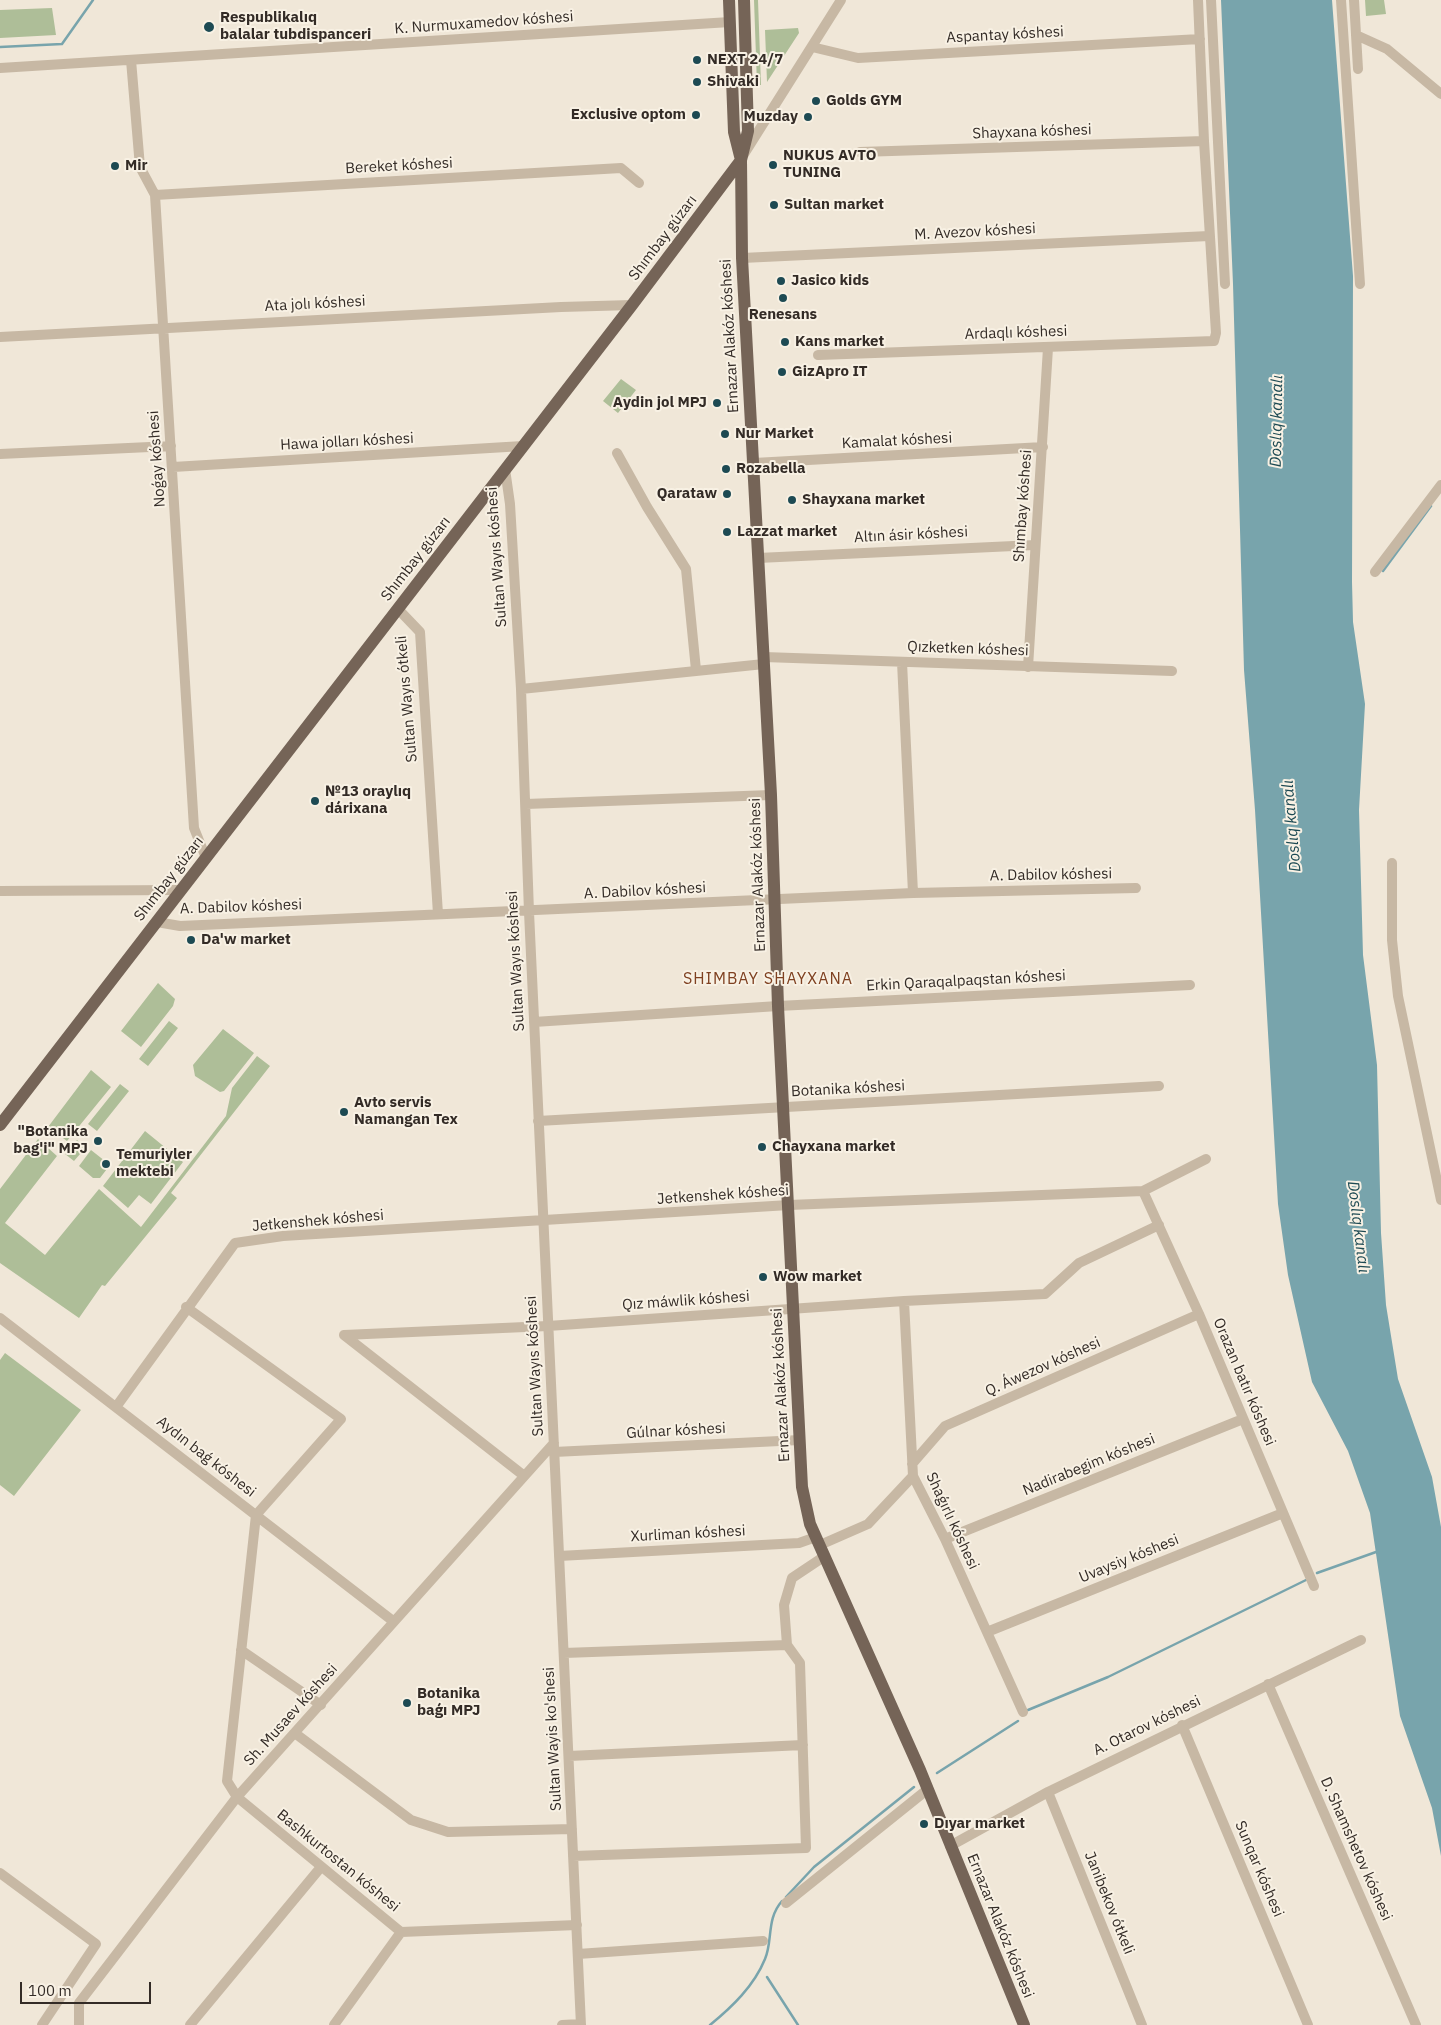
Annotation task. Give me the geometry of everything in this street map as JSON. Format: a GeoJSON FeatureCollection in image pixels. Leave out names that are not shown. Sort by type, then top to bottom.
{"type":"FeatureCollection","features":[{"type":"Feature","properties":{"kind":"main road","name":"Ernazar Alakóz kóshesi"},"geometry":{"type":"LineString","coordinates":[[729,0],[734,132],[740,160],[742,258],[771,795],[778,1006],[802,1487],[810,1524],[928,1789],[1024,2025]]}},
{"type":"Feature","properties":{"kind":"main road","name":"Ernazar Alakóz kóshesi"},"geometry":{"type":"LineString","coordinates":[[740,160],[748,131],[744,0]]}},
{"type":"Feature","properties":{"kind":"main road","name":"Shımbay gúzarı"},"geometry":{"type":"LineString","coordinates":[[0,1125],[632,305],[740,160]]}},
{"type":"Feature","properties":{"kind":"street","name":"Shımbay gúzarı"},"geometry":{"type":"LineString","coordinates":[[740,160],[841,0]]}},
{"type":"Feature","properties":{"kind":"street"},"geometry":{"type":"LineString","coordinates":[[1198,0],[1209,236]]}},
{"type":"Feature","properties":{"kind":"street"},"geometry":{"type":"LineString","coordinates":[[1211,0],[1224,284]]}},
{"type":"Feature","properties":{"kind":"street"},"geometry":{"type":"LineString","coordinates":[[1341,0],[1360,284]]}},
{"type":"Feature","properties":{"kind":"street"},"geometry":{"type":"LineString","coordinates":[[1354,0],[1358,69]]}},
{"type":"Feature","properties":{"kind":"street","name":"K. Nurmuxamedov kóshesi"},"geometry":{"type":"LineString","coordinates":[[0,68],[730,22]]}},
{"type":"Feature","properties":{"kind":"street"},"geometry":{"type":"LineString","coordinates":[[1356,35],[1387,49],[1441,94]]}},
{"type":"Feature","properties":{"kind":"street","name":"Aspantay kóshesi"},"geometry":{"type":"LineString","coordinates":[[812,47],[858,58],[1200,39]]}},
{"type":"Feature","properties":{"kind":"street","name":"Noǵay kóshesi"},"geometry":{"type":"LineString","coordinates":[[131,60],[140,167],[154,195],[173,467],[194,828],[206,858]]}},
{"type":"Feature","properties":{"kind":"street","name":"Shayxana kóshesi"},"geometry":{"type":"LineString","coordinates":[[860,152],[1204,141]]}},
{"type":"Feature","properties":{"kind":"street","name":"Bereket kóshesi"},"geometry":{"type":"LineString","coordinates":[[154,195],[621,168],[640,183]]}},
{"type":"Feature","properties":{"kind":"street","name":"M. Avezov kóshesi"},"geometry":{"type":"LineString","coordinates":[[742,258],[1209,236]]}},
{"type":"Feature","properties":{"kind":"street","name":"Ardaqlı kóshesi"},"geometry":{"type":"LineString","coordinates":[[818,355],[1048,348],[1214,340],[1216,333],[1209,236]]}},
{"type":"Feature","properties":{"kind":"street","name":"Ata jolı kóshesi"},"geometry":{"type":"LineString","coordinates":[[0,337],[163,327],[632,305]]}},
{"type":"Feature","properties":{"kind":"street","name":"Shımbay kóshesi"},"geometry":{"type":"LineString","coordinates":[[1028,667],[1048,348]]}},
{"type":"Feature","properties":{"kind":"street"},"geometry":{"type":"LineString","coordinates":[[0,454],[171,446]]}},
{"type":"Feature","properties":{"kind":"street","name":"Hawa jolları kóshesi"},"geometry":{"type":"LineString","coordinates":[[173,467],[523,446]]}},
{"type":"Feature","properties":{"kind":"street","name":"Kamalat kóshesi"},"geometry":{"type":"LineString","coordinates":[[754,464],[1042,448]]}},
{"type":"Feature","properties":{"kind":"street"},"geometry":{"type":"LineString","coordinates":[[617,453],[647,507],[686,568],[696,670]]}},
{"type":"Feature","properties":{"kind":"street","name":"Sultan Wayıs kóshesi"},"geometry":{"type":"LineString","coordinates":[[505,469],[510,504],[521,689],[538,1121],[554,1447]]}},
{"type":"Feature","properties":{"kind":"street"},"geometry":{"type":"LineString","coordinates":[[1375,572],[1441,485]]}},
{"type":"Feature","properties":{"kind":"street","name":"Altın ásir kóshesi"},"geometry":{"type":"LineString","coordinates":[[758,558],[1035,545]]}},
{"type":"Feature","properties":{"kind":"street","name":"Sultan Wayıs ótkeli"},"geometry":{"type":"LineString","coordinates":[[398,609],[420,632],[438,914]]}},
{"type":"Feature","properties":{"kind":"street","name":"Qızketken kóshesi"},"geometry":{"type":"LineString","coordinates":[[521,689],[764,661],[902,662],[1172,671]]}},
{"type":"Feature","properties":{"kind":"street"},"geometry":{"type":"LineString","coordinates":[[902,662],[913,893]]}},
{"type":"Feature","properties":{"kind":"street"},"geometry":{"type":"LineString","coordinates":[[526,804],[771,795]]}},
{"type":"Feature","properties":{"kind":"street"},"geometry":{"type":"LineString","coordinates":[[1392,863],[1392,940],[1398,996],[1441,1200]]}},
{"type":"Feature","properties":{"kind":"street","name":"A. Dabilov kóshesi"},"geometry":{"type":"LineString","coordinates":[[157,922],[180,926],[438,914],[529,912],[913,893],[1136,888]]}},
{"type":"Feature","properties":{"kind":"street"},"geometry":{"type":"LineString","coordinates":[[0,891],[181,890]]}},
{"type":"Feature","properties":{"kind":"street","name":"Erkin Qaraqalpaqstan kóshesi"},"geometry":{"type":"LineString","coordinates":[[534,1022],[778,1006],[1190,985]]}},
{"type":"Feature","properties":{"kind":"street","name":"Botanika kóshesi"},"geometry":{"type":"LineString","coordinates":[[538,1121],[1159,1086]]}},
{"type":"Feature","properties":{"kind":"street","name":"Jetkenshek kóshesi"},"geometry":{"type":"LineString","coordinates":[[186,1307],[235,1243],[284,1236],[789,1206],[1143,1191],[1206,1159]]}},
{"type":"Feature","properties":{"kind":"street","name":"Orazan batır kóshesi"},"geometry":{"type":"LineString","coordinates":[[1143,1191],[1199,1314],[1314,1586]]}},
{"type":"Feature","properties":{"kind":"street","name":"Qız máwlik kóshesi"},"geometry":{"type":"LineString","coordinates":[[523,1475],[344,1335],[548,1326],[794,1308],[1045,1294],[1079,1263],[1159,1225]]}},
{"type":"Feature","properties":{"kind":"street","name":"Shaǵırlı kóshesi"},"geometry":{"type":"LineString","coordinates":[[904,1301],[913,1476],[945,1539],[1022,1712]]}},
{"type":"Feature","properties":{"kind":"street"},"geometry":{"type":"LineString","coordinates":[[116,1407],[186,1307],[341,1418],[256,1515],[227,1781],[237,1797]]}},
{"type":"Feature","properties":{"kind":"street","name":"Q. Áwezov kóshesi"},"geometry":{"type":"LineString","coordinates":[[912,1464],[945,1426],[1199,1314]]}},
{"type":"Feature","properties":{"kind":"street","name":"Aydın baǵ kóshesi"},"geometry":{"type":"LineString","coordinates":[[0,1318],[393,1621]]}},
{"type":"Feature","properties":{"kind":"street","name":"Nadirabegim kóshesi"},"geometry":{"type":"LineString","coordinates":[[945,1539],[1243,1418]]}},
{"type":"Feature","properties":{"kind":"street","name":"Gúlnar kóshesi"},"geometry":{"type":"LineString","coordinates":[[554,1447],[800,1440]]}},
{"type":"Feature","properties":{"kind":"street","name":"Sh. Musaev kóshesi"},"geometry":{"type":"LineString","coordinates":[[79,2025],[79,2003],[237,1797],[296,1734],[393,1621],[523,1475],[554,1447]]}},
{"type":"Feature","properties":{"kind":"street","name":"Sultan Wayis ko'shesi"},"geometry":{"type":"LineString","coordinates":[[554,1447],[581,2024]]}},
{"type":"Feature","properties":{"kind":"street"},"geometry":{"type":"LineString","coordinates":[[574,1856],[806,1848],[800,1663],[787,1645],[784,1605],[792,1578],[820,1546],[868,1524],[913,1476]]}},
{"type":"Feature","properties":{"kind":"street","name":"Uvaysiy kóshesi"},"geometry":{"type":"LineString","coordinates":[[987,1632],[1283,1513]]}},
{"type":"Feature","properties":{"kind":"street","name":"Xurliman kóshesi"},"geometry":{"type":"LineString","coordinates":[[559,1556],[799,1544],[820,1546]]}},
{"type":"Feature","properties":{"kind":"street","name":"A. Otarov kóshesi"},"geometry":{"type":"LineString","coordinates":[[950,1846],[1048,1792],[1361,1640]]}},
{"type":"Feature","properties":{"kind":"street"},"geometry":{"type":"LineString","coordinates":[[564,1653],[787,1645]]}},
{"type":"Feature","properties":{"kind":"street"},"geometry":{"type":"LineString","coordinates":[[241,1650],[321,1705]]}},
{"type":"Feature","properties":{"kind":"street","name":"D. Shamshetov kóshesi"},"geometry":{"type":"LineString","coordinates":[[1268,1684],[1416,2025]]}},
{"type":"Feature","properties":{"kind":"street","name":"Sunqar kóshesi"},"geometry":{"type":"LineString","coordinates":[[1182,1726],[1308,2025]]}},
{"type":"Feature","properties":{"kind":"street"},"geometry":{"type":"LineString","coordinates":[[296,1734],[411,1820],[448,1832],[572,1829]]}},
{"type":"Feature","properties":{"kind":"street"},"geometry":{"type":"LineString","coordinates":[[569,1756],[803,1745]]}},
{"type":"Feature","properties":{"kind":"street"},"geometry":{"type":"LineString","coordinates":[[786,1903],[928,1789]]}},
{"type":"Feature","properties":{"kind":"street","name":"Janibekov ótkeli"},"geometry":{"type":"LineString","coordinates":[[1048,1792],[1142,2025]]}},
{"type":"Feature","properties":{"kind":"street","name":"Bashkurtostan kóshesi"},"geometry":{"type":"LineString","coordinates":[[237,1797],[401,1932],[577,1925]]}},
{"type":"Feature","properties":{"kind":"street"},"geometry":{"type":"LineString","coordinates":[[190,2025],[320,1867]]}},
{"type":"Feature","properties":{"kind":"street"},"geometry":{"type":"LineString","coordinates":[[0,1873],[96,1944],[42,2025]]}},
{"type":"Feature","properties":{"kind":"street"},"geometry":{"type":"LineString","coordinates":[[334,2025],[401,1932]]}},
{"type":"Feature","properties":{"kind":"street"},"geometry":{"type":"LineString","coordinates":[[578,1954],[762,1941]]}},
{"type":"Feature","properties":{"kind":"street"},"geometry":{"type":"LineString","coordinates":[[562,2025],[581,2024]]}},
{"type":"Feature","properties":{"kind":"green space"},"geometry":{"type":"Polygon","coordinates":[[[754,0],[758,0],[761,85],[757,85],[754,0]]]}},
{"type":"Feature","properties":{"kind":"green space"},"geometry":{"type":"Polygon","coordinates":[[[1365,0],[1384,0],[1386,14],[1366,16],[1365,0]]]}},
{"type":"Feature","properties":{"kind":"green space"},"geometry":{"type":"Polygon","coordinates":[[[52,8],[56,35],[0,38],[0,10],[52,8]]]}},
{"type":"Feature","properties":{"kind":"green space"},"geometry":{"type":"Polygon","coordinates":[[[798,28],[799,33],[767,82],[765,30],[798,28]]]}},
{"type":"Feature","properties":{"kind":"green space"},"geometry":{"type":"Polygon","coordinates":[[[621,379],[636,390],[618,413],[603,401],[621,379]]]}},
{"type":"Feature","properties":{"kind":"green space"},"geometry":{"type":"Polygon","coordinates":[[[158,983],[175,999],[173,1006],[141,1047],[121,1031],[158,983]]]}},
{"type":"Feature","properties":{"kind":"green space"},"geometry":{"type":"Polygon","coordinates":[[[169,1021],[178,1028],[148,1066],[139,1059],[169,1021]]]}},
{"type":"Feature","properties":{"kind":"green space"},"geometry":{"type":"Polygon","coordinates":[[[223,1029],[254,1053],[224,1091],[220,1092],[195,1076],[193,1065],[223,1029]]]}},
{"type":"Feature","properties":{"kind":"green space"},"geometry":{"type":"Polygon","coordinates":[[[257,1056],[270,1066],[171,1193],[177,1198],[105,1286],[102,1285],[79,1318],[0,1263],[0,1189],[38,1139],[57,1156],[5,1223],[45,1255],[99,1189],[141,1227],[226,1116],[232,1088],[257,1056]]]}},
{"type":"Feature","properties":{"kind":"green space"},"geometry":{"type":"Polygon","coordinates":[[[91,1070],[111,1087],[67,1141],[48,1127],[91,1070]]]}},
{"type":"Feature","properties":{"kind":"green space"},"geometry":{"type":"Polygon","coordinates":[[[120,1084],[129,1091],[97,1131],[88,1124],[120,1084]]]}},
{"type":"Feature","properties":{"kind":"green space"},"geometry":{"type":"Polygon","coordinates":[[[145,1131],[183,1162],[151,1204],[139,1195],[128,1208],[103,1186],[145,1131]]]}},
{"type":"Feature","properties":{"kind":"green space"},"geometry":{"type":"Polygon","coordinates":[[[77,1140],[86,1147],[74,1161],[65,1154],[77,1140]]]}},
{"type":"Feature","properties":{"kind":"green space"},"geometry":{"type":"Polygon","coordinates":[[[91,1150],[110,1165],[100,1178],[93,1178],[79,1166],[91,1150]]]}},
{"type":"Feature","properties":{"kind":"green space"},"geometry":{"type":"Polygon","coordinates":[[[5,1353],[81,1410],[14,1496],[0,1485],[0,1360],[5,1353]]]}},
{"type":"Feature","properties":{"kind":"water","name":"Doslıq kanalı"},"geometry":{"type":"Polygon","coordinates":[[[1221,0],[1332,0],[1353,276],[1353,622],[1365,704],[1359,810],[1363,955],[1377,1065],[1381,1233],[1386,1305],[1398,1379],[1432,1477],[1441,1527],[1441,1856],[1432,1808],[1400,1716],[1370,1513],[1348,1451],[1312,1382],[1288,1275],[1278,1204],[1255,810],[1244,670],[1233,284],[1221,0]]]}},
{"type":"Feature","properties":{"kind":"waterway"},"geometry":{"type":"LineString","coordinates":[[0,47],[62,44],[93,0]]}},
{"type":"Feature","properties":{"kind":"waterway"},"geometry":{"type":"LineString","coordinates":[[1383,571],[1431,506]]}},
{"type":"Feature","properties":{"kind":"waterway"},"geometry":{"type":"LineString","coordinates":[[1317,1573],[1376,1552]]}},
{"type":"Feature","properties":{"kind":"waterway"},"geometry":{"type":"LineString","coordinates":[[1028,1710],[1108,1677],[1306,1580]]}},
{"type":"Feature","properties":{"kind":"waterway"},"geometry":{"type":"LineString","coordinates":[[937,1773],[1018,1721]]}},
{"type":"Feature","properties":{"kind":"waterway"},"geometry":{"type":"LineString","coordinates":[[786,1897],[814,1867],[914,1787]]}},
{"type":"Feature","properties":{"kind":"waterway"},"geometry":{"type":"LineString","coordinates":[[710,2025],[742,1995],[755,1978],[765,1959],[774,1915],[782,1901]]}},
{"type":"Feature","properties":{"kind":"waterway"},"geometry":{"type":"LineString","coordinates":[[767,1977],[798,2025]]}},
{"type":"Feature","properties":{"kind":"place","name":"Respublikalıq balalar tubdispanceri"},"geometry":{"type":"Point","coordinates":[209,27]}},
{"type":"Feature","properties":{"kind":"place","name":"NEXT 24/7"},"geometry":{"type":"Point","coordinates":[697,60]}},
{"type":"Feature","properties":{"kind":"place","name":"Shivaki"},"geometry":{"type":"Point","coordinates":[697,82]}},
{"type":"Feature","properties":{"kind":"place","name":"Golds GYM"},"geometry":{"type":"Point","coordinates":[816,101]}},
{"type":"Feature","properties":{"kind":"place","name":"Exclusive optom"},"geometry":{"type":"Point","coordinates":[696,115]}},
{"type":"Feature","properties":{"kind":"place","name":"Muzday"},"geometry":{"type":"Point","coordinates":[808,117]}},
{"type":"Feature","properties":{"kind":"place","name":"NUKUS AVTO TUNING"},"geometry":{"type":"Point","coordinates":[773,165]}},
{"type":"Feature","properties":{"kind":"place","name":"Mir"},"geometry":{"type":"Point","coordinates":[115,166]}},
{"type":"Feature","properties":{"kind":"place","name":"Sultan market"},"geometry":{"type":"Point","coordinates":[774,205]}},
{"type":"Feature","properties":{"kind":"place","name":"Jasico kids"},"geometry":{"type":"Point","coordinates":[781,281]}},
{"type":"Feature","properties":{"kind":"place","name":"Renesans"},"geometry":{"type":"Point","coordinates":[783,298]}},
{"type":"Feature","properties":{"kind":"place","name":"Kans market"},"geometry":{"type":"Point","coordinates":[785,342]}},
{"type":"Feature","properties":{"kind":"place","name":"GizApro IT"},"geometry":{"type":"Point","coordinates":[782,372]}},
{"type":"Feature","properties":{"kind":"place","name":"Aydin jol MPJ"},"geometry":{"type":"Point","coordinates":[717,403]}},
{"type":"Feature","properties":{"kind":"place","name":"Nur Market"},"geometry":{"type":"Point","coordinates":[725,434]}},
{"type":"Feature","properties":{"kind":"place","name":"Rozabella"},"geometry":{"type":"Point","coordinates":[726,469]}},
{"type":"Feature","properties":{"kind":"place","name":"Qarataw"},"geometry":{"type":"Point","coordinates":[727,494]}},
{"type":"Feature","properties":{"kind":"place","name":"Shayxana market"},"geometry":{"type":"Point","coordinates":[792,500]}},
{"type":"Feature","properties":{"kind":"place","name":"Lazzat market"},"geometry":{"type":"Point","coordinates":[727,532]}},
{"type":"Feature","properties":{"kind":"place","name":"№13 oraylıq dárixana"},"geometry":{"type":"Point","coordinates":[315,801]}},
{"type":"Feature","properties":{"kind":"place","name":"Da'w market"},"geometry":{"type":"Point","coordinates":[191,940]}},
{"type":"Feature","properties":{"kind":"place","name":"Avto servis Namangan Tex"},"geometry":{"type":"Point","coordinates":[344,1112]}},
{"type":"Feature","properties":{"kind":"place","name":"\"Botanika bag'i\" MPJ"},"geometry":{"type":"Point","coordinates":[98,1141]}},
{"type":"Feature","properties":{"kind":"place","name":"Chayxana market"},"geometry":{"type":"Point","coordinates":[762,1147]}},
{"type":"Feature","properties":{"kind":"place","name":"Temuriyler mektebi"},"geometry":{"type":"Point","coordinates":[106,1164]}},
{"type":"Feature","properties":{"kind":"place","name":"Wow market"},"geometry":{"type":"Point","coordinates":[763,1277]}},
{"type":"Feature","properties":{"kind":"place","name":"Botanika baǵı MPJ"},"geometry":{"type":"Point","coordinates":[407,1703]}},
{"type":"Feature","properties":{"kind":"place","name":"Dıyar market"},"geometry":{"type":"Point","coordinates":[924,1824]}},
{"type":"Feature","properties":{"kind":"district","name":"SHIMBAY SHAYXANA"},"geometry":{"type":"Point","coordinates":[768,979]}}]}
